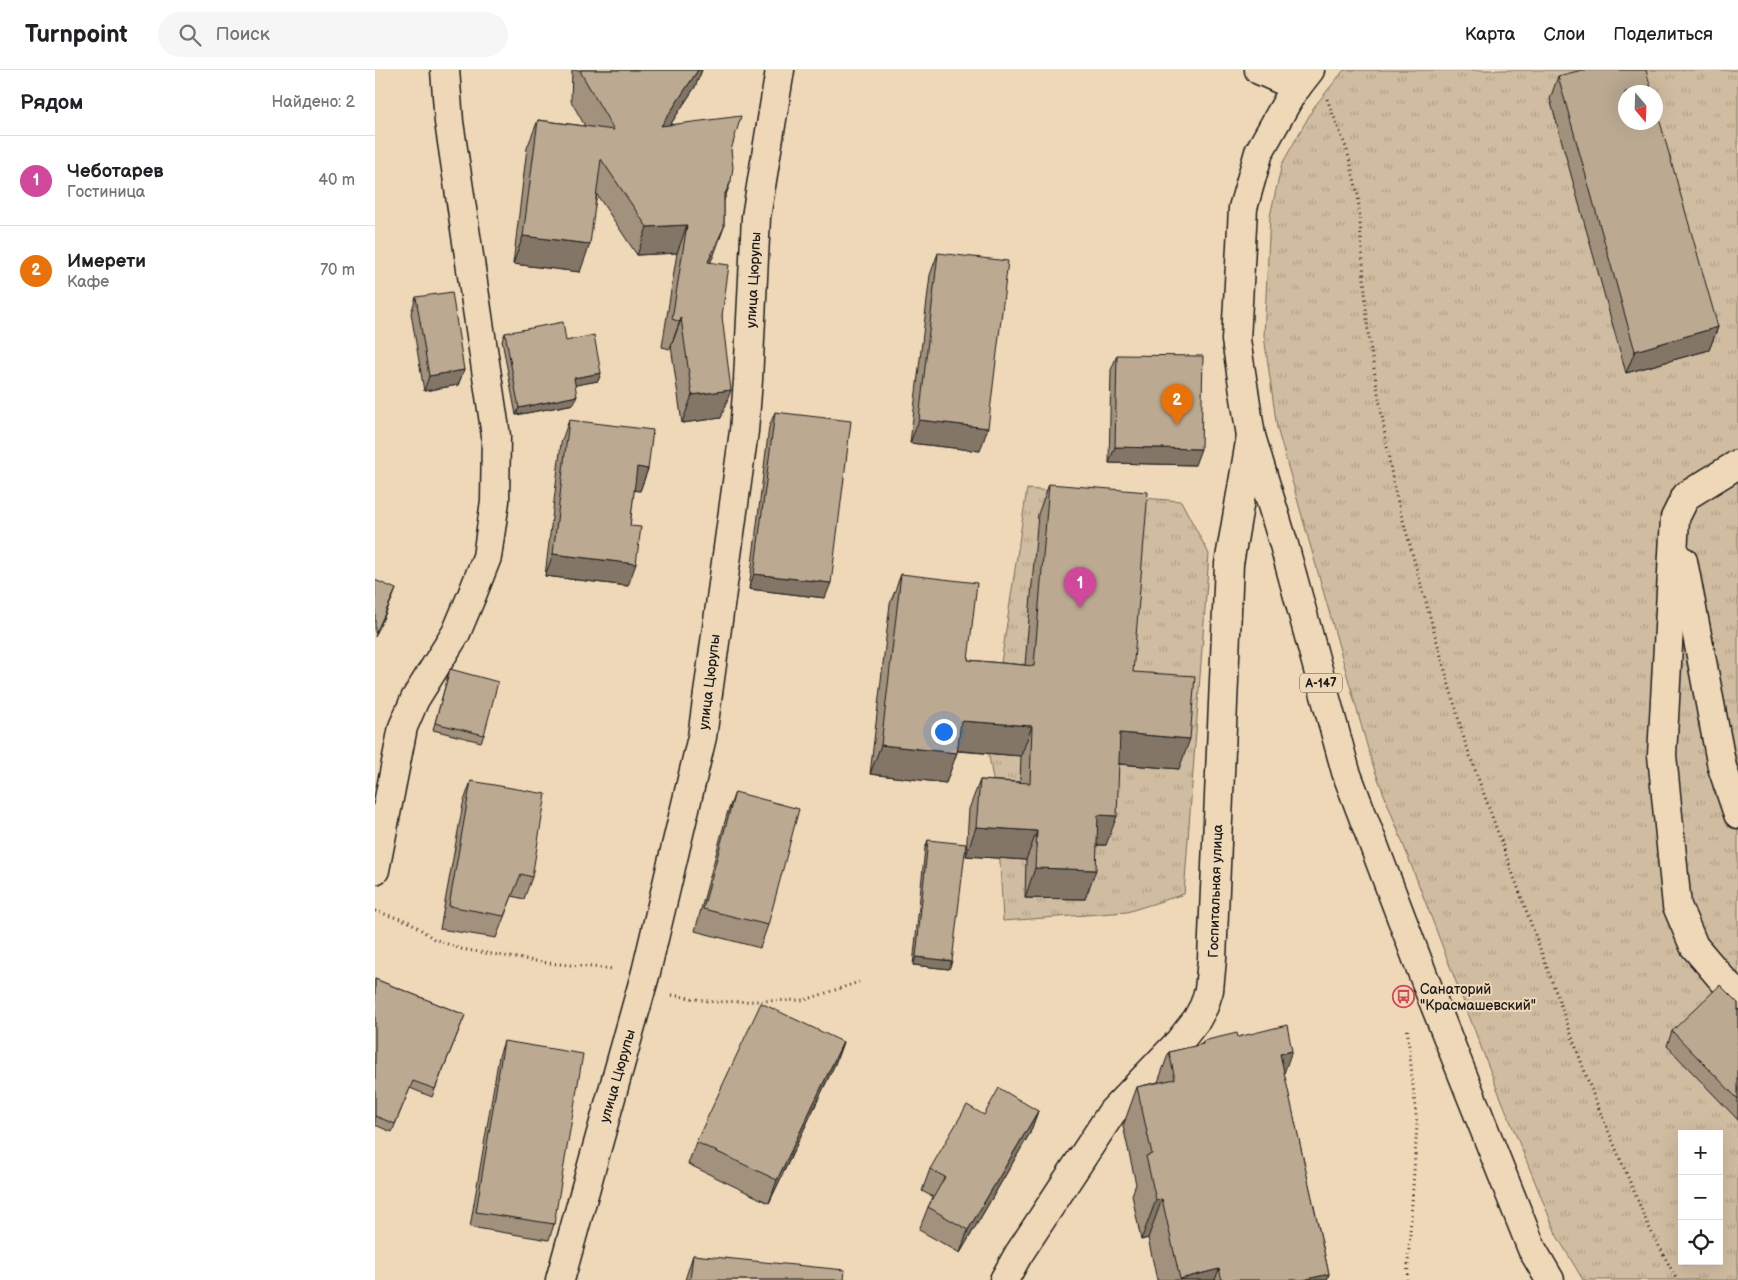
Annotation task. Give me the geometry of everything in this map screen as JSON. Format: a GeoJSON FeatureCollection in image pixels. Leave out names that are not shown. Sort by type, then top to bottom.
{"type":"FeatureCollection","features":[{"type":"Feature","properties":{"kind":"street"},"geometry":{"type":"LineString","coordinates":[[375,870],[403,727],[415,698],[456,633],[473,595],[487,557],[495,501],[496,436],[449,122],[445,70]]}},
{"type":"Feature","properties":{"kind":"street","name":"улица Цюрупы"},"geometry":{"type":"LineString","coordinates":[[560,1280],[646,972],[702,737],[744,431],[756,217],[780,70]]}},
{"type":"Feature","properties":{"kind":"street"},"geometry":{"type":"LineString","coordinates":[[1259,70],[1304,78]]}},
{"type":"Feature","properties":{"kind":"street","name":"А-147"},"geometry":{"type":"LineString","coordinates":[[1304,78],[1259,152],[1243,208],[1236,340],[1251,436],[1284,545],[1346,772],[1428,988],[1532,1248],[1550,1280]]}},
{"type":"Feature","properties":{"kind":"street","name":"Госпитальная улица"},"geometry":{"type":"LineString","coordinates":[[1004,1280],[1018,1254],[1112,1112],[1179,1042],[1197,1019],[1209,990],[1212,959],[1229,564],[1251,436]]}},
{"type":"Feature","properties":{"kind":"street"},"geometry":{"type":"LineString","coordinates":[[1738,464],[1686,496],[1675,518],[1663,755],[1677,906],[1694,946],[1738,995]]}},
{"type":"Feature","properties":{"kind":"street"},"geometry":{"type":"LineString","coordinates":[[1675,518],[1722,767],[1738,814]]}},
{"type":"Feature","properties":{"kind":"path"},"geometry":{"type":"LineString","coordinates":[[1325,95],[1347,150],[1358,195],[1369,332],[1394,488],[1465,742],[1594,1097],[1649,1227],[1677,1280]]}},
{"type":"Feature","properties":{"kind":"path"},"geometry":{"type":"LineString","coordinates":[[1407,1280],[1417,1125],[1404,997],[1428,988]]}},
{"type":"Feature","properties":{"kind":"path"},"geometry":{"type":"LineString","coordinates":[[1402,1028],[1407,1026]]}},
{"type":"Feature","properties":{"kind":"green space"},"geometry":{"type":"Polygon","coordinates":[[[1344,70],[1738,70],[1738,1280],[1583,1280],[1557,1236],[1496,1086],[1372,763],[1277,428],[1264,336],[1270,216],[1282,164],[1314,107],[1344,70]]]}},
{"type":"Feature","properties":{"kind":"green space"},"geometry":{"type":"Polygon","coordinates":[[[1027,489],[1181,501],[1209,554],[1184,894],[1127,912],[1003,921],[997,803],[988,750],[1027,489]]]}},
{"type":"Feature","properties":{"kind":"building"},"geometry":{"type":"Polygon","coordinates":[[[581,70],[698,70],[661,126],[741,116],[731,150],[733,167],[731,181],[724,196],[724,227],[708,262],[729,265],[722,316],[731,390],[692,395],[681,318],[680,322],[672,319],[687,225],[647,227],[601,159],[590,244],[523,236],[538,120],[614,130],[581,70]]]}},
{"type":"Feature","properties":{"kind":"building"},"geometry":{"type":"Polygon","coordinates":[[[1582,70],[1646,70],[1650,85],[1618,85],[1618,130],[1662,130],[1718,327],[1635,351],[1558,76],[1582,70]]]}},
{"type":"Feature","properties":{"kind":"building"},"geometry":{"type":"Polygon","coordinates":[[[938,253],[1008,261],[988,428],[919,420],[938,253]]]}},
{"type":"Feature","properties":{"kind":"building"},"geometry":{"type":"Polygon","coordinates":[[[452,292],[464,370],[429,376],[416,297],[452,292]]]}},
{"type":"Feature","properties":{"kind":"building"},"geometry":{"type":"Polygon","coordinates":[[[563,322],[566,341],[594,335],[601,373],[574,378],[577,396],[519,408],[505,333],[563,322]]]}},
{"type":"Feature","properties":{"kind":"building"},"geometry":{"type":"Polygon","coordinates":[[[1117,355],[1203,356],[1201,449],[1115,447],[1117,355]]]}},
{"type":"Feature","properties":{"kind":"building"},"geometry":{"type":"Polygon","coordinates":[[[775,412],[851,421],[831,583],[754,574],[775,412]]]}},
{"type":"Feature","properties":{"kind":"building"},"geometry":{"type":"Polygon","coordinates":[[[569,420],[653,430],[648,469],[637,467],[630,526],[641,527],[636,564],[553,554],[569,420]]]}},
{"type":"Feature","properties":{"kind":"building"},"geometry":{"type":"Polygon","coordinates":[[[1049,484],[1148,492],[1133,672],[1195,676],[1190,739],[1120,733],[1117,816],[1098,815],[1096,870],[1035,868],[1037,831],[976,827],[980,780],[1030,783],[1032,726],[961,721],[957,753],[881,745],[901,574],[977,583],[968,660],[1034,666],[1049,484]]]}},
{"type":"Feature","properties":{"kind":"building"},"geometry":{"type":"Polygon","coordinates":[[[375,580],[396,589],[376,633],[375,633],[375,580]]]}},
{"type":"Feature","properties":{"kind":"building"},"geometry":{"type":"Polygon","coordinates":[[[450,669],[498,682],[484,735],[435,723],[450,669]]]}},
{"type":"Feature","properties":{"kind":"building"},"geometry":{"type":"Polygon","coordinates":[[[471,781],[546,794],[532,877],[521,874],[504,916],[449,906],[471,781]]]}},
{"type":"Feature","properties":{"kind":"building"},"geometry":{"type":"Polygon","coordinates":[[[735,792],[799,809],[768,925],[703,909],[735,792]]]}},
{"type":"Feature","properties":{"kind":"building"},"geometry":{"type":"Polygon","coordinates":[[[928,840],[966,844],[952,961],[916,957],[928,840]]]}},
{"type":"Feature","properties":{"kind":"building"},"geometry":{"type":"Polygon","coordinates":[[[375,979],[465,1015],[435,1089],[413,1081],[395,1124],[375,1116],[375,979]]]}},
{"type":"Feature","properties":{"kind":"building"},"geometry":{"type":"Polygon","coordinates":[[[1720,985],[1738,1003],[1738,1099],[1672,1031],[1720,985]]]}},
{"type":"Feature","properties":{"kind":"building"},"geometry":{"type":"Polygon","coordinates":[[[761,1003],[843,1042],[777,1180],[696,1142],[761,1003]]]}},
{"type":"Feature","properties":{"kind":"building"},"geometry":{"type":"Polygon","coordinates":[[[1287,1025],[1292,1051],[1280,1054],[1329,1274],[1303,1280],[1222,1280],[1219,1269],[1180,1279],[1162,1199],[1156,1200],[1146,1156],[1152,1154],[1137,1087],[1175,1079],[1169,1052],[1237,1033],[1238,1037],[1287,1025]]]}},
{"type":"Feature","properties":{"kind":"building"},"geometry":{"type":"Polygon","coordinates":[[[504,1041],[583,1054],[554,1224],[476,1212],[504,1041]]]}},
{"type":"Feature","properties":{"kind":"building"},"geometry":{"type":"Polygon","coordinates":[[[999,1088],[1038,1111],[968,1230],[928,1207],[945,1177],[930,1169],[967,1105],[984,1115],[999,1088]]]}},
{"type":"Feature","properties":{"kind":"building"},"geometry":{"type":"Polygon","coordinates":[[[693,1255],[845,1270],[844,1280],[690,1280],[693,1255]]]}},
{"type":"Feature","properties":{"kind":"place","name":"Имерети"},"geometry":{"type":"Point","coordinates":[1177,425]}},
{"type":"Feature","properties":{"kind":"place","name":"Чеботарев"},"geometry":{"type":"Point","coordinates":[1080,608]}},
{"type":"Feature","properties":{"kind":"place","name":"Санаторий \"Красмашевский\""},"geometry":{"type":"Point","coordinates":[1404,997]}}]}
